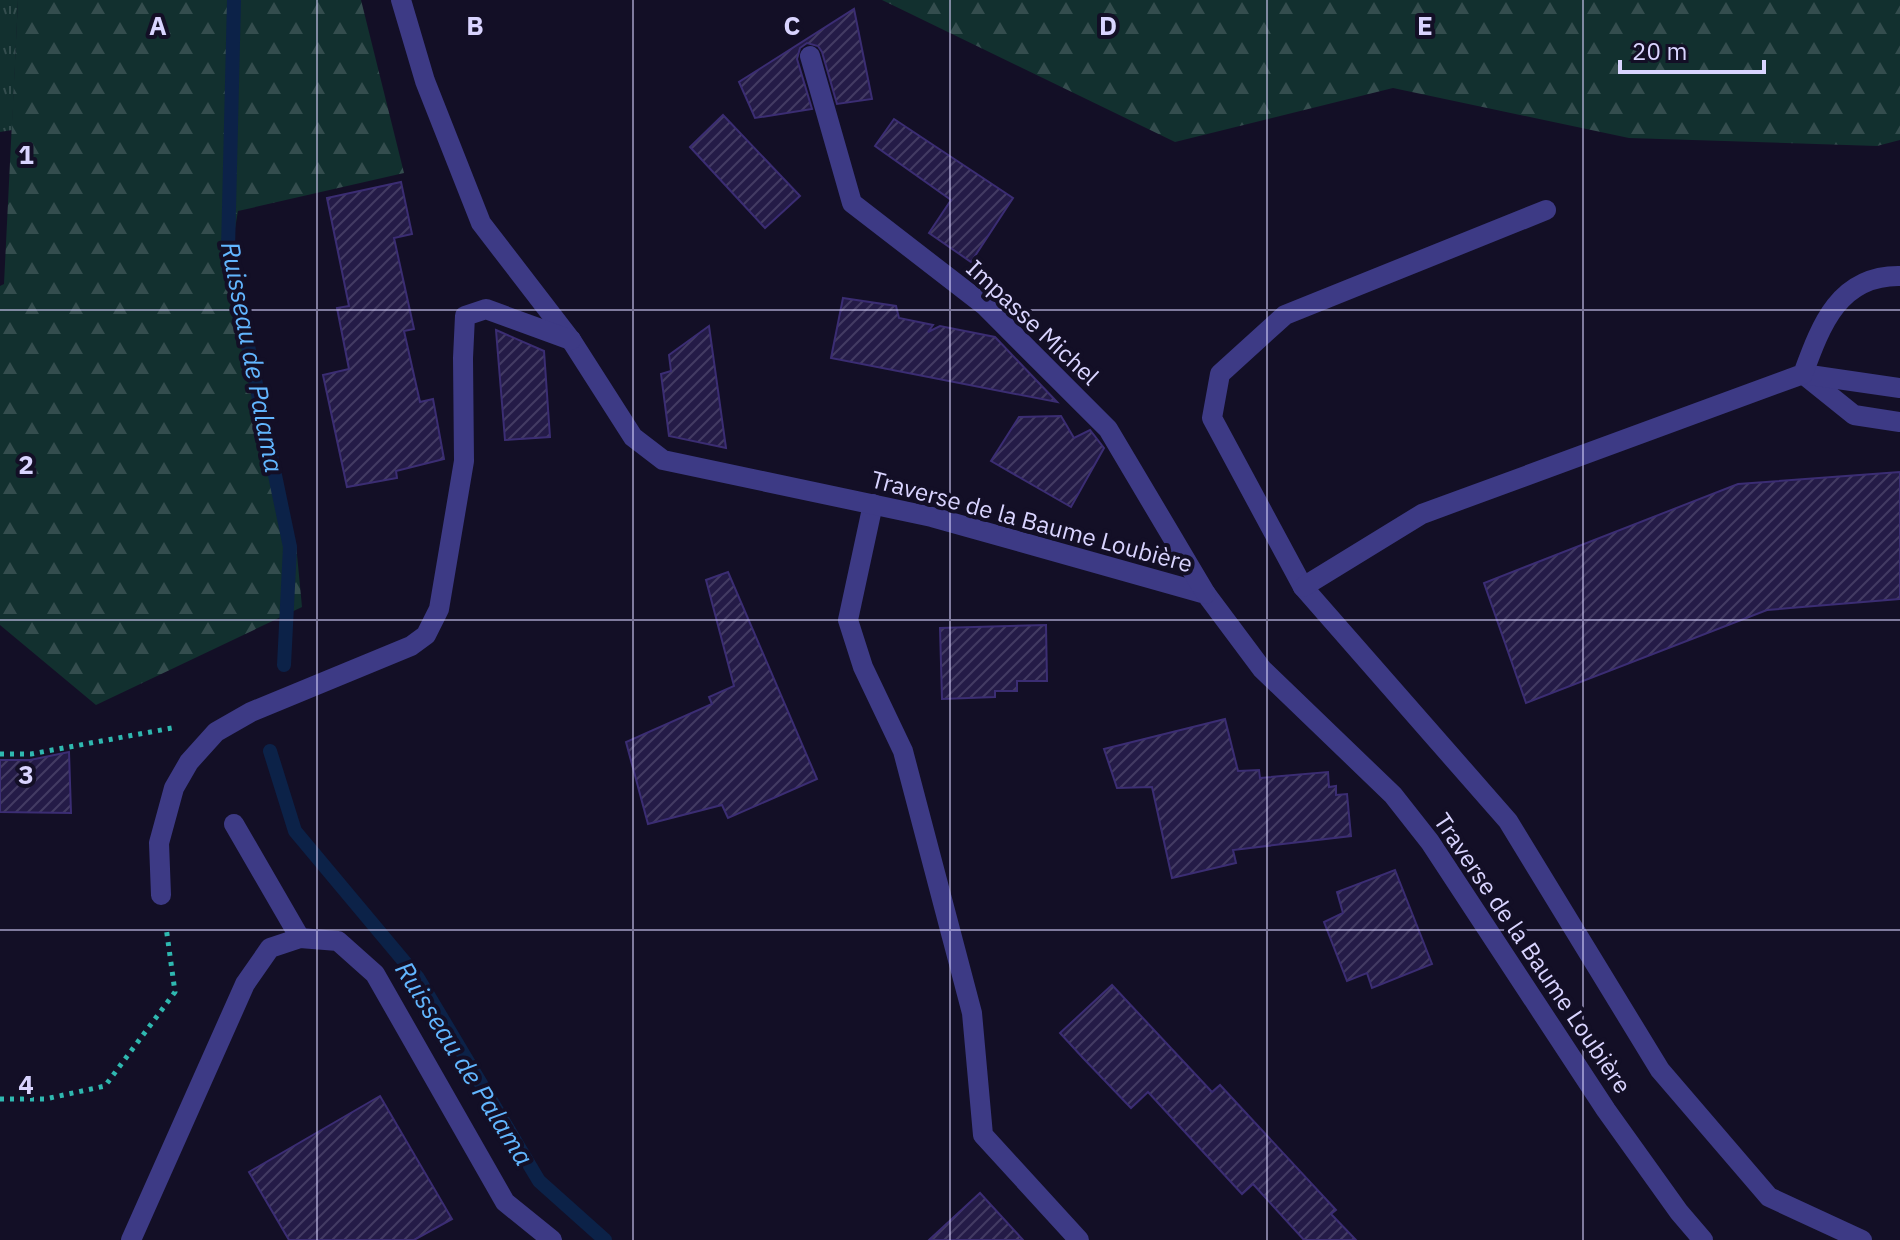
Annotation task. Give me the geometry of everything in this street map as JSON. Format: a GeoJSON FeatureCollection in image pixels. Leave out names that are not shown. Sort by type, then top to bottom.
{"type":"FeatureCollection","features":[{"type":"Feature","properties":{"kind":"street","name":"Traverse de la Baume Loubière"},"geometry":{"type":"LineString","coordinates":[[401,0],[425,81],[481,223],[571,340],[633,437],[663,460],[932,517],[1206,594],[1262,669],[1393,795],[1430,842],[1606,1110],[1679,1212],[1703,1240]]}},
{"type":"Feature","properties":{"kind":"street","name":"Impasse Michel"},"geometry":{"type":"LineString","coordinates":[[810,56],[852,203],[984,305],[1108,429],[1206,594]]}},
{"type":"Feature","properties":{"kind":"street"},"geometry":{"type":"LineString","coordinates":[[1546,210],[1285,315],[1220,374],[1212,418],[1303,587],[1508,821],[1660,1070],[1769,1197],[1862,1240]]}},
{"type":"Feature","properties":{"kind":"street"},"geometry":{"type":"LineString","coordinates":[[1803,374],[1835,302],[1878,276],[1900,276]]}},
{"type":"Feature","properties":{"kind":"street"},"geometry":{"type":"LineString","coordinates":[[161,895],[159,843],[174,788],[189,762],[216,732],[251,712],[411,646],[426,635],[439,609],[464,461],[465,316],[486,309],[571,340]]}},
{"type":"Feature","properties":{"kind":"street"},"geometry":{"type":"LineString","coordinates":[[1303,587],[1422,514],[1803,374],[1900,388]]}},
{"type":"Feature","properties":{"kind":"street"},"geometry":{"type":"LineString","coordinates":[[1803,374],[1854,415],[1900,422]]}},
{"type":"Feature","properties":{"kind":"street"},"geometry":{"type":"LineString","coordinates":[[873,504],[848,620],[863,667],[903,751],[968,997],[983,1135],[1079,1240]]}},
{"type":"Feature","properties":{"kind":"street"},"geometry":{"type":"LineString","coordinates":[[234,824],[300,938]]}},
{"type":"Feature","properties":{"kind":"street"},"geometry":{"type":"LineString","coordinates":[[131,1240],[245,984],[270,948],[300,938],[338,941],[375,974],[505,1202],[552,1240]]}},
{"type":"Feature","properties":{"kind":"path"},"geometry":{"type":"LineString","coordinates":[[0,754],[31,754],[162,730]]}},
{"type":"Feature","properties":{"kind":"path"},"geometry":{"type":"LineString","coordinates":[[0,1099],[45,1099],[105,1086],[175,992],[161,895]]}},
{"type":"Feature","properties":{"kind":"green space"},"geometry":{"type":"Polygon","coordinates":[[[0,0],[18,0],[12,130],[0,132],[0,0]]]}},
{"type":"Feature","properties":{"kind":"green space"},"geometry":{"type":"Polygon","coordinates":[[[18,0],[361,0],[404,173],[238,211],[231,252],[244,346],[296,544],[302,607],[96,705],[0,625],[0,286],[4,284],[18,0]]]}},
{"type":"Feature","properties":{"kind":"green space"},"geometry":{"type":"Polygon","coordinates":[[[882,0],[1900,0],[1900,140],[1877,146],[1629,138],[1393,88],[1175,142],[882,0]]]}},
{"type":"Feature","properties":{"kind":"building"},"geometry":{"type":"Polygon","coordinates":[[[854,9],[872,99],[837,104],[822,52],[818,46],[807,43],[800,48],[797,59],[812,109],[755,118],[739,82],[854,9]]]}},
{"type":"Feature","properties":{"kind":"building"},"geometry":{"type":"Polygon","coordinates":[[[723,115],[800,196],[765,228],[690,147],[723,115]]]}},
{"type":"Feature","properties":{"kind":"building"},"geometry":{"type":"Polygon","coordinates":[[[894,119],[1013,198],[971,262],[929,233],[951,200],[875,146],[894,119]]]}},
{"type":"Feature","properties":{"kind":"building"},"geometry":{"type":"Polygon","coordinates":[[[401,182],[412,234],[394,238],[414,329],[404,331],[420,402],[433,399],[444,459],[396,471],[397,478],[347,487],[323,375],[349,369],[337,308],[349,306],[327,198],[401,182]]]}},
{"type":"Feature","properties":{"kind":"building"},"geometry":{"type":"Polygon","coordinates":[[[843,298],[896,306],[899,318],[933,325],[928,332],[940,326],[995,337],[1057,402],[831,358],[843,298]]]}},
{"type":"Feature","properties":{"kind":"building"},"geometry":{"type":"Polygon","coordinates":[[[709,326],[726,448],[669,436],[661,374],[671,371],[669,355],[709,326]]]}},
{"type":"Feature","properties":{"kind":"building"},"geometry":{"type":"Polygon","coordinates":[[[496,330],[544,351],[550,437],[505,440],[496,330]]]}},
{"type":"Feature","properties":{"kind":"building"},"geometry":{"type":"Polygon","coordinates":[[[1061,416],[1074,438],[1090,430],[1104,448],[1071,507],[991,461],[1019,417],[1061,416]]]}},
{"type":"Feature","properties":{"kind":"building"},"geometry":{"type":"Polygon","coordinates":[[[1900,472],[1900,599],[1767,610],[1526,703],[1484,583],[1738,484],[1900,472]]]}},
{"type":"Feature","properties":{"kind":"building"},"geometry":{"type":"Polygon","coordinates":[[[728,572],[817,779],[728,818],[722,805],[648,824],[626,742],[712,704],[709,697],[734,686],[706,580],[728,572]]]}},
{"type":"Feature","properties":{"kind":"building"},"geometry":{"type":"Polygon","coordinates":[[[1046,625],[1047,681],[1017,681],[1017,691],[995,691],[995,697],[942,699],[940,628],[1046,625]]]}},
{"type":"Feature","properties":{"kind":"building"},"geometry":{"type":"Polygon","coordinates":[[[1225,719],[1238,771],[1259,770],[1260,778],[1328,772],[1329,787],[1336,786],[1336,795],[1347,794],[1351,836],[1233,850],[1236,863],[1172,878],[1152,787],[1117,788],[1104,749],[1225,719]]]}},
{"type":"Feature","properties":{"kind":"building"},"geometry":{"type":"Polygon","coordinates":[[[69,752],[71,813],[0,812],[0,760],[30,760],[69,752]]]}},
{"type":"Feature","properties":{"kind":"building"},"geometry":{"type":"Polygon","coordinates":[[[1395,870],[1432,964],[1372,988],[1367,973],[1347,981],[1324,922],[1343,913],[1337,892],[1395,870]]]}},
{"type":"Feature","properties":{"kind":"building"},"geometry":{"type":"Polygon","coordinates":[[[1112,985],[1212,1092],[1220,1085],[1336,1210],[1331,1214],[1356,1240],[1304,1240],[1253,1184],[1242,1194],[1148,1092],[1131,1108],[1083,1058],[1060,1033],[1112,985]]]}},
{"type":"Feature","properties":{"kind":"building"},"geometry":{"type":"Polygon","coordinates":[[[380,1096],[452,1219],[414,1240],[289,1240],[249,1172],[380,1096]]]}},
{"type":"Feature","properties":{"kind":"building"},"geometry":{"type":"Polygon","coordinates":[[[980,1193],[1023,1240],[929,1240],[980,1193]]]}},
{"type":"Feature","properties":{"kind":"waterway","name":"Ruisseau de Palama"},"geometry":{"type":"LineString","coordinates":[[234,0],[228,250],[290,547],[284,665]]}},
{"type":"Feature","properties":{"kind":"waterway","name":"Ruisseau de Palama"},"geometry":{"type":"LineString","coordinates":[[270,751],[295,831],[418,978],[539,1181],[605,1240]]}}]}
